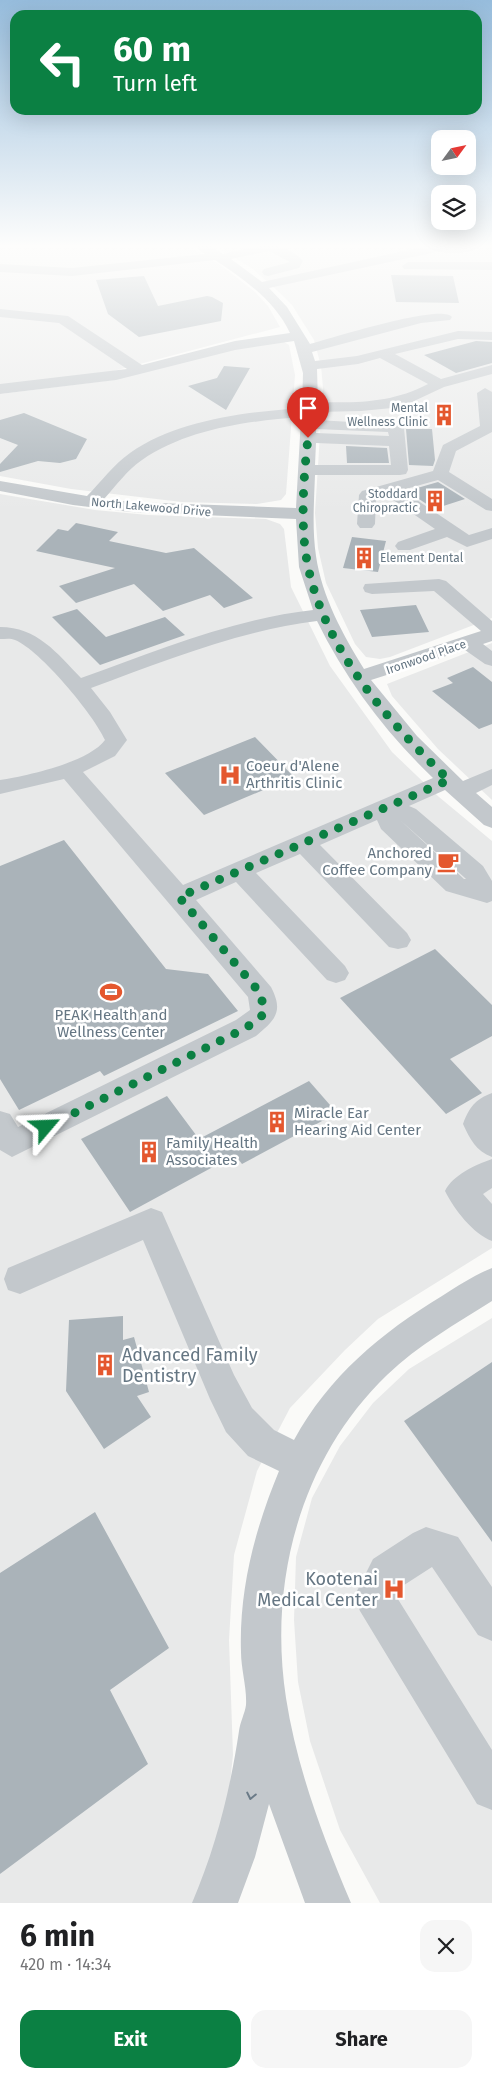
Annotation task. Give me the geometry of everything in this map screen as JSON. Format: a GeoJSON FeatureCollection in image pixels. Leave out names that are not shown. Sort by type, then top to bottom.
{"type":"FeatureCollection","features":[{"type":"Feature","properties":{"kind":"street"},"geometry":{"type":"LineString","coordinates":[[85,334],[139,370]]}},
{"type":"Feature","properties":{"kind":"street"},"geometry":{"type":"LineString","coordinates":[[296,334],[302,343],[309,366],[309,420],[304,514],[305,548],[311,578],[324,614],[358,677],[417,750],[492,820]]}},
{"type":"Feature","properties":{"kind":"street"},"geometry":{"type":"LineString","coordinates":[[0,389],[80,382],[139,370],[240,343],[269,338],[302,343],[347,334]]}},
{"type":"Feature","properties":{"kind":"street"},"geometry":{"type":"LineString","coordinates":[[309,366],[358,360],[458,335],[492,336]]}},
{"type":"Feature","properties":{"kind":"street"},"geometry":{"type":"LineString","coordinates":[[383,354],[439,384],[489,392],[488,428],[449,448],[440,474]]}},
{"type":"Feature","properties":{"kind":"street"},"geometry":{"type":"LineString","coordinates":[[309,420],[418,397],[439,384],[492,369]]}},
{"type":"Feature","properties":{"kind":"street"},"geometry":{"type":"LineString","coordinates":[[91,502],[135,458],[158,444],[229,422],[271,414],[309,420],[396,428],[400,470],[306,470]]}},
{"type":"Feature","properties":{"kind":"street"},"geometry":{"type":"LineString","coordinates":[[309,420],[337,439],[396,440]]}},
{"type":"Feature","properties":{"kind":"street"},"geometry":{"type":"LineString","coordinates":[[337,439],[337,470]]}},
{"type":"Feature","properties":{"kind":"street"},"geometry":{"type":"LineString","coordinates":[[364,470],[388,490],[467,542],[492,533]]}},
{"type":"Feature","properties":{"kind":"street"},"geometry":{"type":"LineString","coordinates":[[366,524],[368,495],[440,474],[492,506]]}},
{"type":"Feature","properties":{"kind":"street"},"geometry":{"type":"LineString","coordinates":[[0,502],[8,487]]}},
{"type":"Feature","properties":{"kind":"street","name":"North Lakewood Drive"},"geometry":{"type":"LineString","coordinates":[[8,487],[91,502],[209,512],[304,514]]}},
{"type":"Feature","properties":{"kind":"street"},"geometry":{"type":"LineString","coordinates":[[404,546],[449,530]]}},
{"type":"Feature","properties":{"kind":"street"},"geometry":{"type":"LineString","coordinates":[[372,588],[439,585],[492,632]]}},
{"type":"Feature","properties":{"kind":"street"},"geometry":{"type":"LineString","coordinates":[[78,686],[237,629],[296,616],[324,614]]}},
{"type":"Feature","properties":{"kind":"street"},"geometry":{"type":"LineString","coordinates":[[0,633],[11,632],[26,637],[78,686],[104,718],[113,731],[116,740],[107,752],[68,769],[21,785],[0,787]]}},
{"type":"Feature","properties":{"kind":"street","name":"Ironwood Place"},"geometry":{"type":"LineString","coordinates":[[358,677],[382,672],[468,643],[492,632]]}},
{"type":"Feature","properties":{"kind":"street"},"geometry":{"type":"LineString","coordinates":[[468,643],[492,660]]}},
{"type":"Feature","properties":{"kind":"street"},"geometry":{"type":"LineString","coordinates":[[4,1139],[246,1028],[264,1014],[261,994],[68,769]]}},
{"type":"Feature","properties":{"kind":"street"},"geometry":{"type":"LineString","coordinates":[[179,897],[385,808],[454,785],[492,776]]}},
{"type":"Feature","properties":{"kind":"street"},"geometry":{"type":"LineString","coordinates":[[385,808],[408,814],[474,872],[490,893]]}},
{"type":"Feature","properties":{"kind":"street"},"geometry":{"type":"LineString","coordinates":[[304,843],[398,940]]}},
{"type":"Feature","properties":{"kind":"street"},"geometry":{"type":"LineString","coordinates":[[240,870],[336,973]]}},
{"type":"Feature","properties":{"kind":"street"},"geometry":{"type":"LineString","coordinates":[[492,1105],[482,1113],[478,1124],[482,1133],[492,1144]]}},
{"type":"Feature","properties":{"kind":"street"},"geometry":{"type":"LineString","coordinates":[[492,1172],[461,1191],[492,1227]]}},
{"type":"Feature","properties":{"kind":"street"},"geometry":{"type":"LineString","coordinates":[[20,1279],[150,1222],[222,1387],[239,1420],[261,1443],[300,1462]]}},
{"type":"Feature","properties":{"kind":"street"},"geometry":{"type":"LineString","coordinates":[[328,1903],[306,1852],[281,1775],[265,1696],[260,1631],[266,1579],[276,1528],[300,1462],[315,1436],[346,1392],[375,1363],[410,1336],[492,1283]]}},
{"type":"Feature","properties":{"kind":"street"},"geometry":{"type":"LineString","coordinates":[[492,1621],[444,1551],[426,1546],[387,1573],[374,1597],[492,1789]]}},
{"type":"Feature","properties":{"kind":"street"},"geometry":{"type":"LineString","coordinates":[[215,1903],[244,1828],[253,1786],[265,1696]]}},
{"type":"Feature","properties":{"kind":"shaded area"},"geometry":{"type":"Polygon","coordinates":[[[0,334],[254,334],[91,377],[0,386],[0,334]]]}},
{"type":"Feature","properties":{"kind":"shaded area"},"geometry":{"type":"Polygon","coordinates":[[[310,334],[492,334],[492,618],[390,657],[380,659],[366,657],[355,644],[326,583],[318,548],[315,513],[323,388],[321,366],[314,340],[310,334]]]}},
{"type":"Feature","properties":{"kind":"shaded area"},"geometry":{"type":"Polygon","coordinates":[[[284,342],[289,345],[295,375],[286,494],[281,500],[257,504],[182,502],[71,489],[0,476],[0,394],[113,380],[247,345],[284,342]]]}},
{"type":"Feature","properties":{"kind":"shaded area"},"geometry":{"type":"Polygon","coordinates":[[[0,494],[95,510],[148,515],[266,519],[280,524],[284,529],[291,587],[330,666],[392,752],[439,797],[492,841],[492,1248],[378,1319],[345,1350],[290,1408],[257,1471],[234,1555],[229,1640],[233,1755],[226,1821],[194,1903],[0,1903],[0,494]]]}},
{"type":"Feature","properties":{"kind":"shaded area"},"geometry":{"type":"Polygon","coordinates":[[[492,643],[492,800],[438,749],[392,696],[387,684],[492,643]]]}},
{"type":"Feature","properties":{"kind":"shaded area","name":"Kootenai Medical Center"},"geometry":{"type":"Polygon","coordinates":[[[492,1318],[492,1903],[380,1903],[340,1830],[310,1741],[298,1682],[294,1620],[296,1557],[312,1498],[340,1446],[373,1403],[409,1369],[492,1318]]]}},
{"type":"Feature","properties":{"kind":"building"},"geometry":{"type":"Polygon","coordinates":[[[135,334],[155,334],[139,337],[135,334]]]}},
{"type":"Feature","properties":{"kind":"building"},"geometry":{"type":"Polygon","coordinates":[[[476,341],[492,342],[492,363],[456,373],[424,355],[476,341]]]}},
{"type":"Feature","properties":{"kind":"building"},"geometry":{"type":"Polygon","coordinates":[[[224,366],[250,368],[226,410],[188,386],[217,378],[224,366]]]}},
{"type":"Feature","properties":{"kind":"building"},"geometry":{"type":"Polygon","coordinates":[[[24,413],[87,439],[76,459],[60,463],[38,461],[0,472],[0,464],[18,445],[0,438],[0,420],[24,413]]]}},
{"type":"Feature","properties":{"kind":"building"},"geometry":{"type":"Polygon","coordinates":[[[406,429],[432,429],[435,460],[433,466],[409,465],[406,429]]]}},
{"type":"Feature","properties":{"kind":"building"},"geometry":{"type":"Polygon","coordinates":[[[346,446],[387,448],[389,463],[347,463],[346,446]]]}},
{"type":"Feature","properties":{"kind":"building"},"geometry":{"type":"Polygon","coordinates":[[[438,482],[465,499],[434,509],[407,491],[438,482]]]}},
{"type":"Feature","properties":{"kind":"building"},"geometry":{"type":"Polygon","coordinates":[[[76,523],[118,532],[109,541],[166,553],[194,548],[253,598],[224,608],[210,595],[163,611],[134,584],[76,603],[59,586],[115,568],[36,551],[58,529],[68,531],[76,523]]]}},
{"type":"Feature","properties":{"kind":"building","name":"Element Dental"},"geometry":{"type":"Polygon","coordinates":[[[352,537],[386,541],[378,572],[343,568],[352,537]]]}},
{"type":"Feature","properties":{"kind":"building"},"geometry":{"type":"Polygon","coordinates":[[[416,605],[429,632],[372,637],[360,610],[416,605]]]}},
{"type":"Feature","properties":{"kind":"building"},"geometry":{"type":"Polygon","coordinates":[[[77,609],[106,637],[165,617],[185,635],[100,665],[52,617],[77,609]]]}},
{"type":"Feature","properties":{"kind":"building"},"geometry":{"type":"Polygon","coordinates":[[[473,667],[492,682],[492,724],[479,729],[432,691],[453,683],[447,678],[473,667]]]}},
{"type":"Feature","properties":{"kind":"building","name":"Coeur d'Alene Arthritis Clinic"},"geometry":{"type":"Polygon","coordinates":[[[255,737],[294,777],[204,815],[165,773],[255,737]]]}},
{"type":"Feature","properties":{"kind":"building","name":"PEAK Health and Wellness Center"},"geometry":{"type":"Polygon","coordinates":[[[64,840],[166,969],[208,974],[238,1011],[104,1076],[100,1071],[19,1110],[0,1079],[0,866],[64,840]]]}},
{"type":"Feature","properties":{"kind":"building"},"geometry":{"type":"Polygon","coordinates":[[[435,949],[492,1005],[492,1036],[450,1059],[482,1093],[446,1114],[340,998],[435,949]]]}},
{"type":"Feature","properties":{"kind":"building","name":"Family Health Associates"},"geometry":{"type":"Polygon","coordinates":[[[309,1081],[337,1113],[242,1164],[235,1155],[130,1212],[81,1139],[167,1096],[199,1139],[309,1081]]]}},
{"type":"Feature","properties":{"kind":"building","name":"Advanced Family Dentistry"},"geometry":{"type":"Polygon","coordinates":[[[123,1316],[123,1340],[134,1337],[149,1392],[137,1396],[151,1417],[104,1449],[66,1391],[69,1320],[123,1316]]]}},
{"type":"Feature","properties":{"kind":"building"},"geometry":{"type":"Polygon","coordinates":[[[492,1362],[492,1542],[404,1421],[492,1362]]]}},
{"type":"Feature","properties":{"kind":"building"},"geometry":{"type":"Polygon","coordinates":[[[95,1512],[169,1648],[110,1690],[148,1764],[0,1874],[0,1573],[95,1512]]]}},
{"type":"Feature","properties":{"kind":"place","name":"Mental Wellness Clinic"},"geometry":{"type":"Point","coordinates":[444,415]}},
{"type":"Feature","properties":{"kind":"place","name":"Stoddard Chiropractic"},"geometry":{"type":"Point","coordinates":[435,501]}},
{"type":"Feature","properties":{"kind":"place","name":"Element Dental"},"geometry":{"type":"Point","coordinates":[364,558]}},
{"type":"Feature","properties":{"kind":"place","name":"Coeur d'Alene Arthritis Clinic"},"geometry":{"type":"Point","coordinates":[230,775]}},
{"type":"Feature","properties":{"kind":"place","name":"Anchored Coffee Company"},"geometry":{"type":"Point","coordinates":[448,862]}},
{"type":"Feature","properties":{"kind":"place","name":"PEAK Health and Wellness Center"},"geometry":{"type":"Point","coordinates":[111,992]}},
{"type":"Feature","properties":{"kind":"place","name":"Miracle Ear Hearing Aid Center"},"geometry":{"type":"Point","coordinates":[277,1122]}},
{"type":"Feature","properties":{"kind":"place","name":"Family Health Associates"},"geometry":{"type":"Point","coordinates":[149,1152]}},
{"type":"Feature","properties":{"kind":"place","name":"Advanced Family Dentistry"},"geometry":{"type":"Point","coordinates":[105,1365]}},
{"type":"Feature","properties":{"kind":"place","name":"Kootenai Medical Center"},"geometry":{"type":"Point","coordinates":[394,1589]}},
{"type":"Feature","properties":{"kind":"route"},"geometry":{"type":"LineString","coordinates":[[46,1127],[246,1028],[264,1014],[261,994],[179,897],[449,780],[417,750],[367,690],[341,650],[324,614],[311,578],[305,548],[304,514],[308,438]]}}]}
